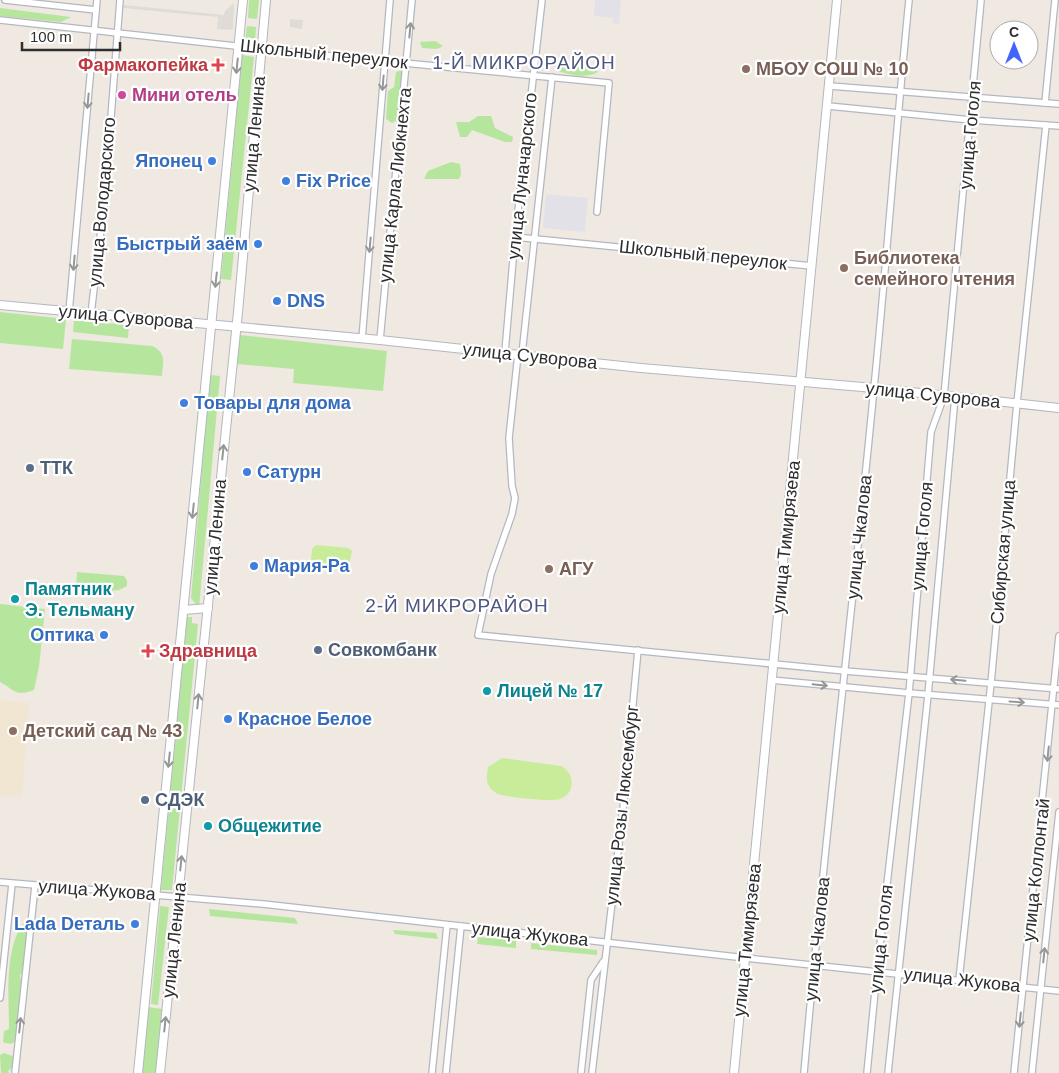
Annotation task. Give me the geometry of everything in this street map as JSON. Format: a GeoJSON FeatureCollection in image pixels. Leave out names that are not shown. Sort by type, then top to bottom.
{"type":"FeatureCollection","features":[{"type":"Feature","properties":{"kind":"street"},"geometry":{"type":"LineString","coordinates":[[5,0],[96,10]]}},
{"type":"Feature","properties":{"kind":"street","name":"улица Володарского"},"geometry":{"type":"LineString","coordinates":[[69,312],[97,0]]}},
{"type":"Feature","properties":{"kind":"street","name":"улица Володарского"},"geometry":{"type":"LineString","coordinates":[[91,314],[105,195],[120,0]]}},
{"type":"Feature","properties":{"kind":"street","name":"улица Ленина"},"geometry":{"type":"LineString","coordinates":[[138,1073],[243,0]]}},
{"type":"Feature","properties":{"kind":"street","name":"улица Ленина"},"geometry":{"type":"LineString","coordinates":[[160,1073],[236,327],[266,0]]}},
{"type":"Feature","properties":{"kind":"street","name":"улица Карла Либкнехта"},"geometry":{"type":"LineString","coordinates":[[362,339],[390,0]]}},
{"type":"Feature","properties":{"kind":"street","name":"улица Карла Либкнехта"},"geometry":{"type":"LineString","coordinates":[[380,340],[412,0]]}},
{"type":"Feature","properties":{"kind":"street","name":"улица Луначарского"},"geometry":{"type":"LineString","coordinates":[[504,352],[542,0]]}},
{"type":"Feature","properties":{"kind":"street","name":"улица Тимирязева"},"geometry":{"type":"LineString","coordinates":[[734,1073],[837,0]]}},
{"type":"Feature","properties":{"kind":"street","name":"улица Чкалова"},"geometry":{"type":"LineString","coordinates":[[804,1073],[874,388],[910,0]]}},
{"type":"Feature","properties":{"kind":"street","name":"улица Гоголя"},"geometry":{"type":"LineString","coordinates":[[868,1073],[877,971],[909,693],[931,432],[944,396],[981,0]]}},
{"type":"Feature","properties":{"kind":"street"},"geometry":{"type":"LineString","coordinates":[[1045,103],[1055,0]]}},
{"type":"Feature","properties":{"kind":"street","name":"Школьный переулок"},"geometry":{"type":"LineString","coordinates":[[0,20],[609,83],[598,212]]}},
{"type":"Feature","properties":{"kind":"street","name":"улица Луначарского"},"geometry":{"type":"LineString","coordinates":[[552,77],[520,354],[508,438],[512,486],[515,498],[512,514],[491,574],[478,634],[638,650]]}},
{"type":"Feature","properties":{"kind":"street"},"geometry":{"type":"LineString","coordinates":[[830,86],[1059,104]]}},
{"type":"Feature","properties":{"kind":"street"},"geometry":{"type":"LineString","coordinates":[[828,106],[971,120],[1059,126]]}},
{"type":"Feature","properties":{"kind":"street","name":"Сибирская улица"},"geometry":{"type":"LineString","coordinates":[[959,980],[991,683],[1017,403],[1046,125]]}},
{"type":"Feature","properties":{"kind":"street","name":"Школьный переулок"},"geometry":{"type":"LineString","coordinates":[[515,237],[812,266]]}},
{"type":"Feature","properties":{"kind":"street","name":"улица Суворова"},"geometry":{"type":"LineString","coordinates":[[0,305],[504,352],[641,368],[874,388],[1059,408]]}},
{"type":"Feature","properties":{"kind":"street"},"geometry":{"type":"LineString","coordinates":[[888,1073],[928,695],[955,397]]}},
{"type":"Feature","properties":{"kind":"street"},"geometry":{"type":"LineString","coordinates":[[184,610],[208,608]]}},
{"type":"Feature","properties":{"kind":"street","name":"улица Коллонтай"},"geometry":{"type":"LineString","coordinates":[[1014,1073],[1056,705],[1059,636]]}},
{"type":"Feature","properties":{"kind":"street"},"geometry":{"type":"LineString","coordinates":[[638,650],[845,671],[1056,689]]}},
{"type":"Feature","properties":{"kind":"street","name":"улица Розы Люксембург"},"geometry":{"type":"LineString","coordinates":[[592,1073],[624,800],[638,650]]}},
{"type":"Feature","properties":{"kind":"street"},"geometry":{"type":"LineString","coordinates":[[772,680],[843,688],[1056,705]]}},
{"type":"Feature","properties":{"kind":"street","name":"улица Коллонтай"},"geometry":{"type":"LineString","coordinates":[[1032,1073],[1059,812]]}},
{"type":"Feature","properties":{"kind":"street","name":"улица Жукова"},"geometry":{"type":"LineString","coordinates":[[0,882],[263,904],[1059,991]]}},
{"type":"Feature","properties":{"kind":"street"},"geometry":{"type":"LineString","coordinates":[[0,998],[12,884]]}},
{"type":"Feature","properties":{"kind":"street"},"geometry":{"type":"LineString","coordinates":[[15,1073],[35,886]]}},
{"type":"Feature","properties":{"kind":"street"},"geometry":{"type":"LineString","coordinates":[[432,1073],[447,925]]}},
{"type":"Feature","properties":{"kind":"street"},"geometry":{"type":"LineString","coordinates":[[446,1073],[461,926]]}},
{"type":"Feature","properties":{"kind":"street","name":"улица Розы Люксембург"},"geometry":{"type":"LineString","coordinates":[[581,1073],[591,980],[604,960]]}},
{"type":"Feature","properties":{"kind":"shaded area"},"geometry":{"type":"Polygon","coordinates":[[[595,0],[621,0],[619,24],[613,23],[613,18],[594,16],[595,0]]]}},
{"type":"Feature","properties":{"kind":"shaded area"},"geometry":{"type":"Polygon","coordinates":[[[234,3],[233,30],[217,29],[218,17],[123,8],[124,5],[224,15],[225,11],[234,3]]]}},
{"type":"Feature","properties":{"kind":"shaded area"},"geometry":{"type":"Polygon","coordinates":[[[290,19],[303,20],[302,29],[290,27],[290,19]]]}},
{"type":"Feature","properties":{"kind":"shaded area"},"geometry":{"type":"Polygon","coordinates":[[[546,194],[588,198],[585,232],[543,228],[546,194]]]}},
{"type":"Feature","properties":{"kind":"shaded area","name":"Детский сад № 43"},"geometry":{"type":"Polygon","coordinates":[[[0,700],[29,703],[22,797],[0,796],[0,700]]]}},
{"type":"Feature","properties":{"kind":"green space"},"geometry":{"type":"Polygon","coordinates":[[[249,0],[259,0],[257,19],[248,18],[249,0]]]}},
{"type":"Feature","properties":{"kind":"green space"},"geometry":{"type":"Polygon","coordinates":[[[0,8],[71,17],[61,22],[0,16],[0,8]]]}},
{"type":"Feature","properties":{"kind":"green space"},"geometry":{"type":"Polygon","coordinates":[[[247,26],[256,27],[255,42],[245,40],[247,26]]]}},
{"type":"Feature","properties":{"kind":"green space"},"geometry":{"type":"Polygon","coordinates":[[[435,41],[443,46],[437,49],[422,48],[420,42],[435,41]]]}},
{"type":"Feature","properties":{"kind":"green space"},"geometry":{"type":"Polygon","coordinates":[[[242,55],[254,57],[231,280],[221,279],[242,55]]]}},
{"type":"Feature","properties":{"kind":"green space"},"geometry":{"type":"Polygon","coordinates":[[[557,65],[595,67],[598,72],[577,76],[556,70],[557,65]]]}},
{"type":"Feature","properties":{"kind":"green space"},"geometry":{"type":"Polygon","coordinates":[[[402,70],[397,120],[392,123],[386,119],[388,91],[394,87],[396,72],[402,70]]]}},
{"type":"Feature","properties":{"kind":"green space"},"geometry":{"type":"Polygon","coordinates":[[[478,116],[491,116],[495,128],[513,137],[512,142],[505,142],[472,130],[467,137],[460,137],[456,122],[469,122],[478,116]]]}},
{"type":"Feature","properties":{"kind":"green space"},"geometry":{"type":"Polygon","coordinates":[[[451,162],[460,164],[461,174],[459,179],[424,179],[428,171],[451,162]]]}},
{"type":"Feature","properties":{"kind":"green space"},"geometry":{"type":"Polygon","coordinates":[[[0,312],[66,319],[63,349],[0,343],[0,312]]]}},
{"type":"Feature","properties":{"kind":"green space"},"geometry":{"type":"Polygon","coordinates":[[[74,320],[129,325],[128,338],[73,332],[74,320]]]}},
{"type":"Feature","properties":{"kind":"green space"},"geometry":{"type":"Polygon","coordinates":[[[240,335],[387,351],[383,391],[293,383],[294,369],[237,364],[240,335]]]}},
{"type":"Feature","properties":{"kind":"green space"},"geometry":{"type":"Polygon","coordinates":[[[72,339],[152,346],[160,352],[163,358],[162,376],[69,369],[72,339]]]}},
{"type":"Feature","properties":{"kind":"green space"},"geometry":{"type":"Polygon","coordinates":[[[210,375],[220,376],[199,608],[191,598],[210,375]]]}},
{"type":"Feature","properties":{"kind":"green space"},"geometry":{"type":"Polygon","coordinates":[[[316,545],[348,548],[352,551],[349,566],[314,565],[311,561],[312,549],[316,545]]]}},
{"type":"Feature","properties":{"kind":"green space"},"geometry":{"type":"Polygon","coordinates":[[[77,572],[124,576],[127,586],[119,590],[82,593],[76,589],[77,572]]]}},
{"type":"Feature","properties":{"kind":"green space"},"geometry":{"type":"Polygon","coordinates":[[[0,604],[45,609],[39,667],[34,690],[19,693],[0,682],[0,604]]]}},
{"type":"Feature","properties":{"kind":"green space"},"geometry":{"type":"Polygon","coordinates":[[[187,617],[192,617],[192,623],[198,624],[172,890],[161,890],[187,617]]]}},
{"type":"Feature","properties":{"kind":"green space"},"geometry":{"type":"Polygon","coordinates":[[[502,758],[561,766],[569,773],[572,783],[571,788],[565,796],[555,800],[529,799],[498,794],[489,786],[487,773],[488,767],[502,758]]]}},
{"type":"Feature","properties":{"kind":"green space"},"geometry":{"type":"Polygon","coordinates":[[[160,906],[169,907],[158,1005],[151,1004],[160,906]]]}},
{"type":"Feature","properties":{"kind":"green space"},"geometry":{"type":"Polygon","coordinates":[[[209,909],[295,918],[298,924],[210,916],[209,909]]]}},
{"type":"Feature","properties":{"kind":"green space"},"geometry":{"type":"Polygon","coordinates":[[[29,917],[24,971],[20,975],[21,989],[16,1032],[17,1040],[9,1044],[3,1042],[4,1031],[9,1029],[8,986],[11,954],[21,927],[29,917]]]}},
{"type":"Feature","properties":{"kind":"green space"},"geometry":{"type":"Polygon","coordinates":[[[393,930],[436,933],[438,939],[395,934],[393,930]]]}},
{"type":"Feature","properties":{"kind":"green space"},"geometry":{"type":"Polygon","coordinates":[[[478,937],[516,940],[516,948],[477,944],[478,937]]]}},
{"type":"Feature","properties":{"kind":"green space"},"geometry":{"type":"Polygon","coordinates":[[[531,943],[597,950],[597,955],[531,949],[531,943]]]}},
{"type":"Feature","properties":{"kind":"green space"},"geometry":{"type":"Polygon","coordinates":[[[148,1007],[162,1009],[156,1073],[141,1073],[148,1007]]]}},
{"type":"Feature","properties":{"kind":"green space"},"geometry":{"type":"Polygon","coordinates":[[[4,1053],[15,1057],[12,1068],[8,1071],[9,1073],[1,1073],[0,1055],[4,1053]]]}},
{"type":"Feature","properties":{"kind":"place","name":"Фармакопейка"},"geometry":{"type":"Point","coordinates":[218,65]}},
{"type":"Feature","properties":{"kind":"place","name":"МБОУ СОШ № 10"},"geometry":{"type":"Point","coordinates":[746,69]}},
{"type":"Feature","properties":{"kind":"place","name":"Мини отель"},"geometry":{"type":"Point","coordinates":[122,95]}},
{"type":"Feature","properties":{"kind":"place","name":"Японец"},"geometry":{"type":"Point","coordinates":[212,161]}},
{"type":"Feature","properties":{"kind":"place","name":"Fix Price"},"geometry":{"type":"Point","coordinates":[286,181]}},
{"type":"Feature","properties":{"kind":"place","name":"Быстрый заём"},"geometry":{"type":"Point","coordinates":[258,244]}},
{"type":"Feature","properties":{"kind":"place","name":"Библиотека семейного чтения"},"geometry":{"type":"Point","coordinates":[844,268]}},
{"type":"Feature","properties":{"kind":"place","name":"DNS"},"geometry":{"type":"Point","coordinates":[277,301]}},
{"type":"Feature","properties":{"kind":"place","name":"Товары для дома"},"geometry":{"type":"Point","coordinates":[184,403]}},
{"type":"Feature","properties":{"kind":"place","name":"ТТК"},"geometry":{"type":"Point","coordinates":[30,468]}},
{"type":"Feature","properties":{"kind":"place","name":"Сатурн"},"geometry":{"type":"Point","coordinates":[247,472]}},
{"type":"Feature","properties":{"kind":"place","name":"Мария-Ра"},"geometry":{"type":"Point","coordinates":[254,566]}},
{"type":"Feature","properties":{"kind":"place","name":"АГУ"},"geometry":{"type":"Point","coordinates":[549,569]}},
{"type":"Feature","properties":{"kind":"place","name":"Памятник Э. Тельману"},"geometry":{"type":"Point","coordinates":[15,599]}},
{"type":"Feature","properties":{"kind":"place","name":"Оптика"},"geometry":{"type":"Point","coordinates":[104,635]}},
{"type":"Feature","properties":{"kind":"place","name":"Совкомбанк"},"geometry":{"type":"Point","coordinates":[318,650]}},
{"type":"Feature","properties":{"kind":"place","name":"Здравница"},"geometry":{"type":"Point","coordinates":[148,651]}},
{"type":"Feature","properties":{"kind":"place","name":"Лицей № 17"},"geometry":{"type":"Point","coordinates":[487,691]}},
{"type":"Feature","properties":{"kind":"place","name":"Красное Белое"},"geometry":{"type":"Point","coordinates":[228,719]}},
{"type":"Feature","properties":{"kind":"place","name":"Детский сад № 43"},"geometry":{"type":"Point","coordinates":[13,731]}},
{"type":"Feature","properties":{"kind":"place","name":"СДЭК"},"geometry":{"type":"Point","coordinates":[145,800]}},
{"type":"Feature","properties":{"kind":"place","name":"Общежитие"},"geometry":{"type":"Point","coordinates":[208,826]}},
{"type":"Feature","properties":{"kind":"place","name":"Lada Dеталь"},"geometry":{"type":"Point","coordinates":[135,924]}},
{"type":"Feature","properties":{"kind":"district","name":"1-Й МИКРОРАЙОН"},"geometry":{"type":"Point","coordinates":[524,62]}},
{"type":"Feature","properties":{"kind":"district","name":"2-Й МИКРОРАЙОН"},"geometry":{"type":"Point","coordinates":[457,605]}}]}
